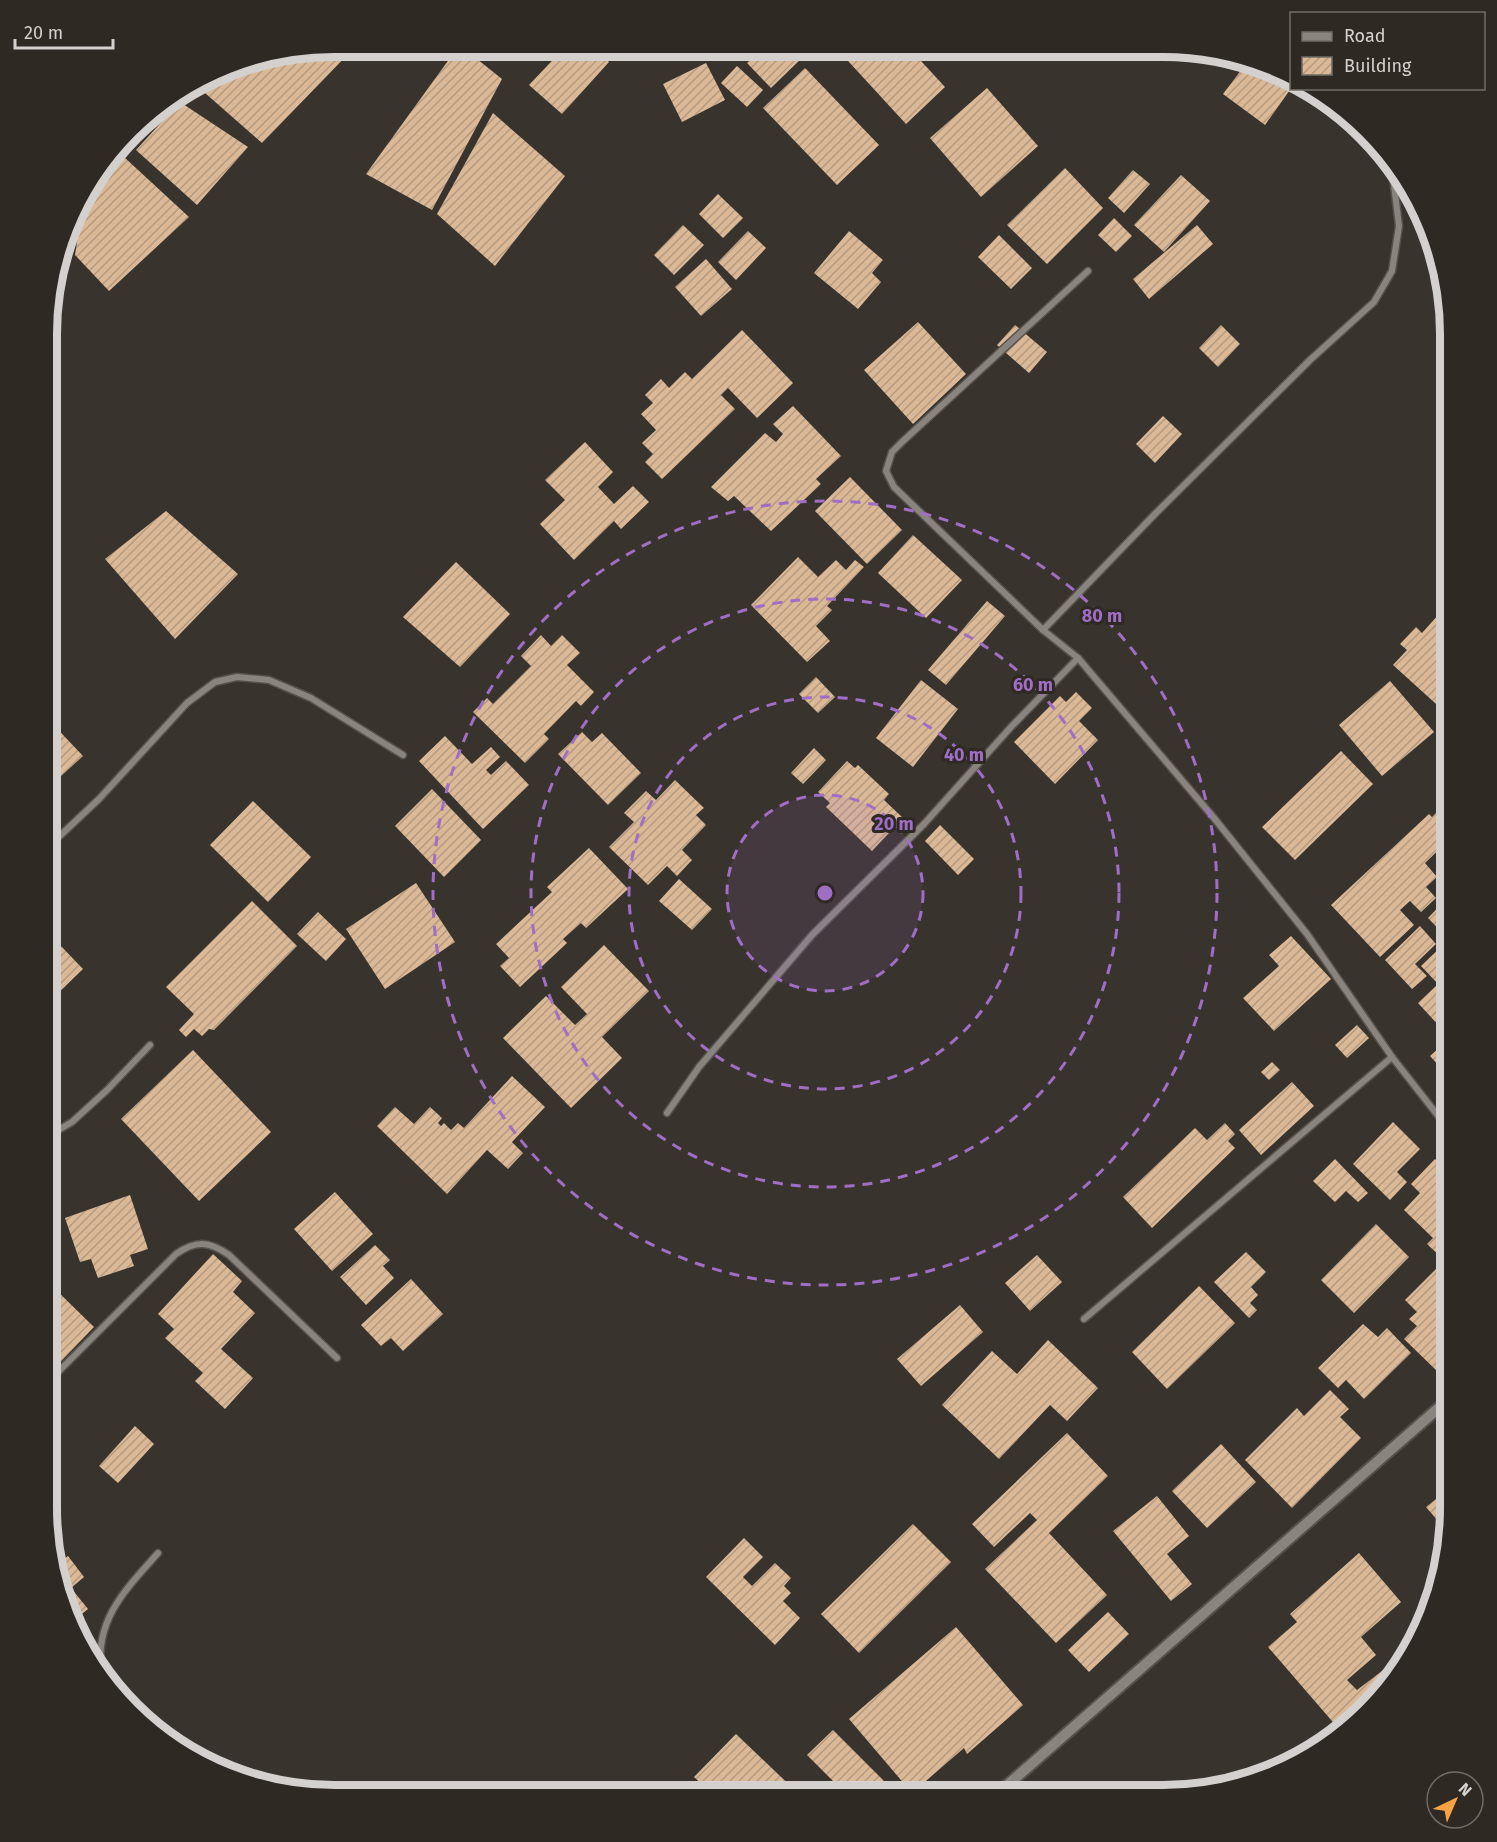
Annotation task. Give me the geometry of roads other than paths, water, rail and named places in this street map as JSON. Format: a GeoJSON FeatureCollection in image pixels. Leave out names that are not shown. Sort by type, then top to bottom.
{"type":"FeatureCollection","features":[{"type":"Feature","properties":{"kind":"street"},"geometry":{"type":"LineString","coordinates":[[1043,630],[1155,514],[1302,368],[1374,302],[1392,271],[1399,226],[1393,181]]}},
{"type":"Feature","properties":{"kind":"street"},"geometry":{"type":"LineString","coordinates":[[1088,271],[902,442],[892,452],[886,471],[894,486],[946,539],[1043,630],[1078,658],[1214,818],[1307,934],[1392,1057],[1440,1118]]}},
{"type":"Feature","properties":{"kind":"street"},"geometry":{"type":"LineString","coordinates":[[667,1113],[699,1067],[812,935],[924,824],[1011,727],[1078,658]]}},
{"type":"Feature","properties":{"kind":"street"},"geometry":{"type":"LineString","coordinates":[[57,839],[99,800],[187,703],[215,682],[237,677],[269,680],[311,698],[403,755]]}},
{"type":"Feature","properties":{"kind":"street"},"geometry":{"type":"LineString","coordinates":[[57,1129],[72,1122],[107,1090],[150,1045]]}},
{"type":"Feature","properties":{"kind":"street"},"geometry":{"type":"LineString","coordinates":[[1084,1319],[1392,1057]]}},
{"type":"Feature","properties":{"kind":"street"},"geometry":{"type":"LineString","coordinates":[[57,1373],[176,1254],[188,1246],[202,1244],[217,1247],[229,1255],[338,1358]]}},
{"type":"Feature","properties":{"kind":"street"},"geometry":{"type":"LineString","coordinates":[[1007,1785],[1440,1407]]}},
{"type":"Feature","properties":{"kind":"street"},"geometry":{"type":"LineString","coordinates":[[101,1658],[101,1642],[107,1619],[118,1599],[158,1553]]}}]}
